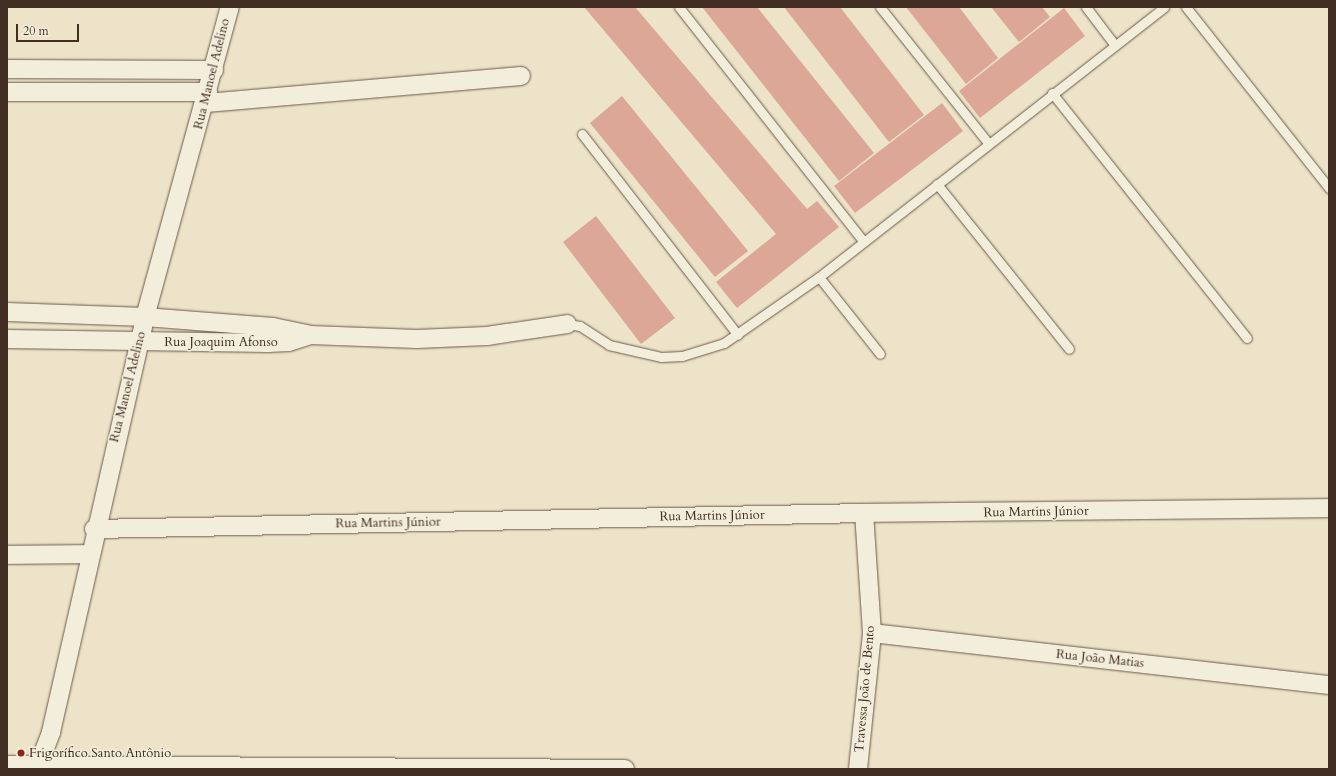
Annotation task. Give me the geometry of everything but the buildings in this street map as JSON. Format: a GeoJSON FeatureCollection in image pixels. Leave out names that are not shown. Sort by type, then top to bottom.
{"type":"FeatureCollection","features":[{"type":"Feature","properties":{"kind":"street","name":"Rua Manoel Adelino"},"geometry":{"type":"LineString","coordinates":[[38,767],[51,732],[94,529],[145,317],[207,97],[230,7]]}},
{"type":"Feature","properties":{"kind":"street"},"geometry":{"type":"LineString","coordinates":[[7,69],[214,70]]}},
{"type":"Feature","properties":{"kind":"street"},"geometry":{"type":"LineString","coordinates":[[7,92],[207,97],[521,76]]}},
{"type":"Feature","properties":{"kind":"street","name":"Rua Joaquim Afonso"},"geometry":{"type":"LineString","coordinates":[[310,335],[289,342],[268,343],[9,339],[9,312],[145,317],[273,327],[310,335],[448,338],[567,324]]}},
{"type":"Feature","properties":{"kind":"street","name":"Rua Martins Júnior"},"geometry":{"type":"LineString","coordinates":[[94,529],[864,513],[1329,508]]}},
{"type":"Feature","properties":{"kind":"street","name":"Travessa João de Bento"},"geometry":{"type":"LineString","coordinates":[[858,769],[872,633],[864,513]]}},
{"type":"Feature","properties":{"kind":"street"},"geometry":{"type":"LineString","coordinates":[[7,555],[89,554]]}},
{"type":"Feature","properties":{"kind":"street","name":"Rua João Matias"},"geometry":{"type":"LineString","coordinates":[[872,633],[1329,685]]}},
{"type":"Feature","properties":{"kind":"street"},"geometry":{"type":"LineString","coordinates":[[7,765],[38,767],[625,769]]}},
{"type":"Feature","properties":{"kind":"lane"},"geometry":{"type":"LineString","coordinates":[[679,7],[863,240]]}},
{"type":"Feature","properties":{"kind":"lane"},"geometry":{"type":"LineString","coordinates":[[880,7],[988,143]]}},
{"type":"Feature","properties":{"kind":"lane"},"geometry":{"type":"LineString","coordinates":[[1086,7],[1114,44]]}},
{"type":"Feature","properties":{"kind":"lane"},"geometry":{"type":"LineString","coordinates":[[567,324],[580,326],[609,345],[661,357],[694,353],[738,335],[819,277],[863,240],[937,184],[1114,44],[1164,7]]}},
{"type":"Feature","properties":{"kind":"lane"},"geometry":{"type":"LineString","coordinates":[[1186,7],[1329,188]]}},
{"type":"Feature","properties":{"kind":"lane"},"geometry":{"type":"LineString","coordinates":[[1052,93],[1247,338]]}},
{"type":"Feature","properties":{"kind":"lane"},"geometry":{"type":"LineString","coordinates":[[582,134],[738,335]]}},
{"type":"Feature","properties":{"kind":"lane"},"geometry":{"type":"LineString","coordinates":[[937,184],[1069,349]]}},
{"type":"Feature","properties":{"kind":"lane"},"geometry":{"type":"LineString","coordinates":[[819,277],[880,354]]}},
{"type":"Feature","properties":{"kind":"place","name":"Frigorífico Santo Antônio"},"geometry":{"type":"Point","coordinates":[21,753]}}]}
